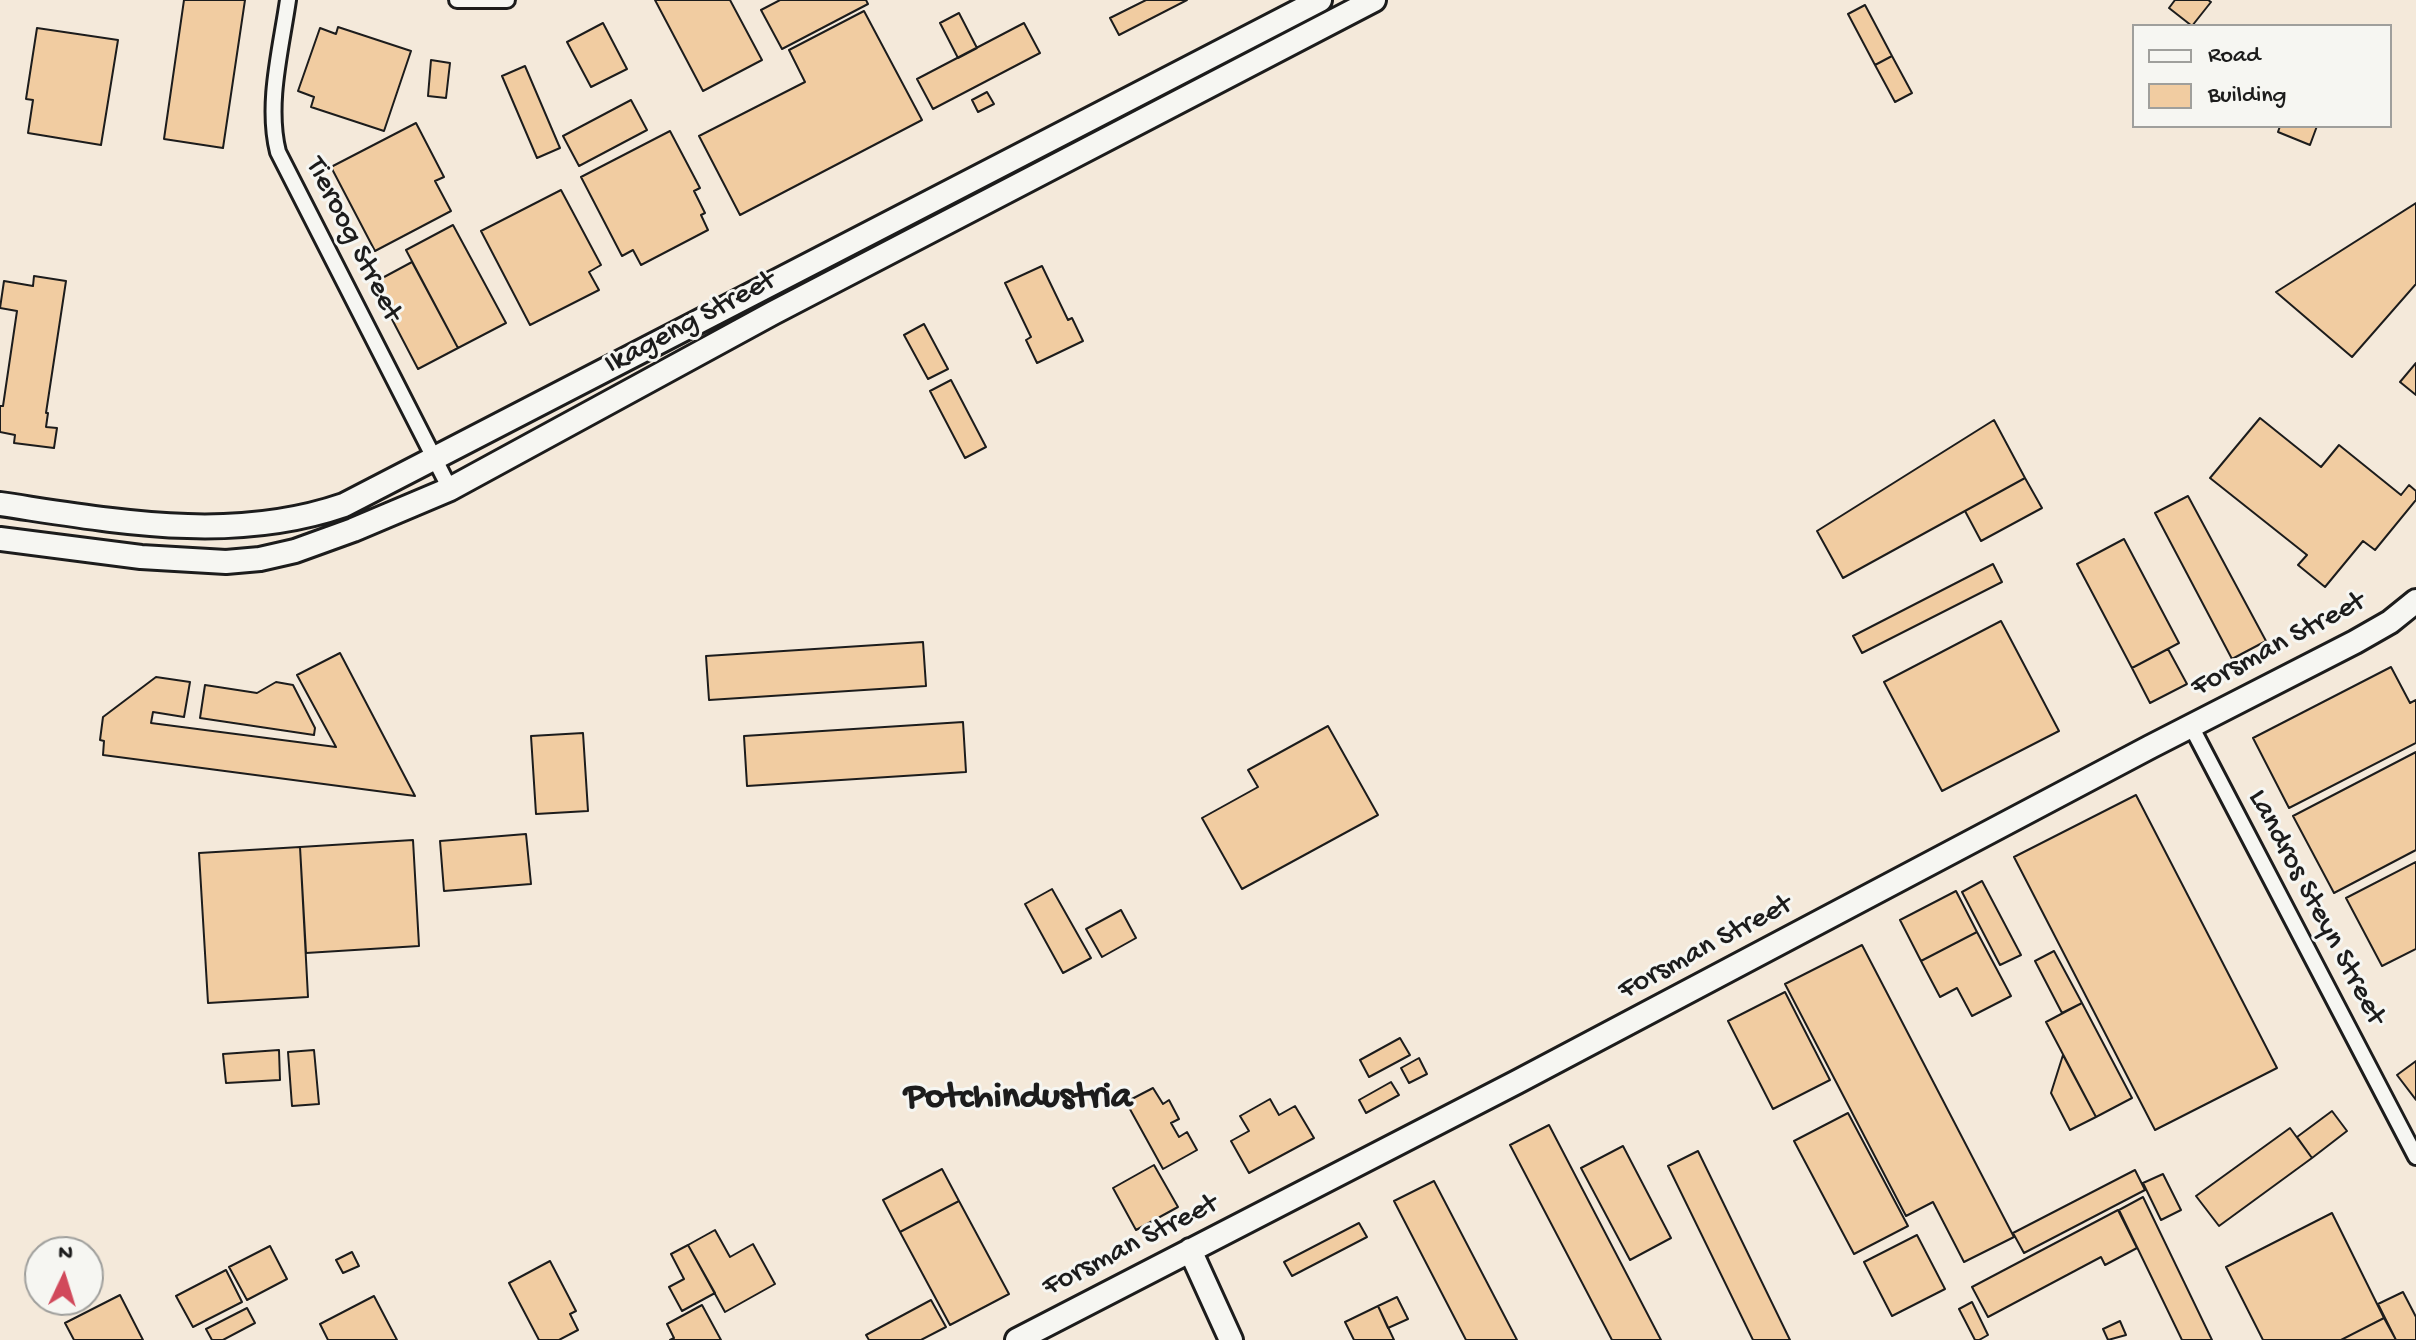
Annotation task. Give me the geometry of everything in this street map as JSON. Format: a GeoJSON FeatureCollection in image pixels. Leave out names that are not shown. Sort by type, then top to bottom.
{"type":"FeatureCollection","features":[{"type":"Feature","properties":{"kind":"street","name":"Tieroog Street"},"geometry":{"type":"LineString","coordinates":[[288,0],[274,101],[273,131],[278,152],[450,489]]}},
{"type":"Feature","properties":{"kind":"street"},"geometry":{"type":"LineString","coordinates":[[457,0],[507,0]]}},
{"type":"Feature","properties":{"kind":"street","name":"Ikageng Street"},"geometry":{"type":"LineString","coordinates":[[0,504],[200,528],[250,527],[316,515],[344,505],[1320,0]]}},
{"type":"Feature","properties":{"kind":"street","name":"Ikageng Street"},"geometry":{"type":"LineString","coordinates":[[0,539],[189,561],[260,559],[295,551],[353,530],[450,489],[680,363],[1374,0]]}},
{"type":"Feature","properties":{"kind":"street"},"geometry":{"type":"LineString","coordinates":[[667,339],[680,363]]}},
{"type":"Feature","properties":{"kind":"street","name":"Forsman Street"},"geometry":{"type":"LineString","coordinates":[[1017,1340],[1531,1075],[2355,642],[2390,622],[2416,601]]}},
{"type":"Feature","properties":{"kind":"street","name":"Landros Steyn Street"},"geometry":{"type":"LineString","coordinates":[[2191,726],[2416,1157]]}},
{"type":"Feature","properties":{"kind":"street"},"geometry":{"type":"LineString","coordinates":[[1190,1250],[1231,1340]]}},
{"type":"Feature","properties":{"kind":"shaded area","name":"Potchindustria"},"geometry":{"type":"Polygon","coordinates":[[[0,0],[2416,0],[2416,1340],[0,1340],[0,0]]]}},
{"type":"Feature","properties":{"kind":"building"},"geometry":{"type":"Polygon","coordinates":[[[184,0],[245,0],[223,148],[164,139],[184,0]]]}},
{"type":"Feature","properties":{"kind":"building"},"geometry":{"type":"Polygon","coordinates":[[[655,0],[730,0],[762,60],[703,91],[655,0]]]}},
{"type":"Feature","properties":{"kind":"building"},"geometry":{"type":"Polygon","coordinates":[[[780,0],[866,0],[868,4],[782,49],[761,10],[780,0]]]}},
{"type":"Feature","properties":{"kind":"building"},"geometry":{"type":"Polygon","coordinates":[[[1146,0],[1187,0],[1119,35],[1110,18],[1146,0]]]}},
{"type":"Feature","properties":{"kind":"building"},"geometry":{"type":"Polygon","coordinates":[[[2175,0],[2211,2],[2194,24],[2169,8],[2175,0]]]}},
{"type":"Feature","properties":{"kind":"building"},"geometry":{"type":"Polygon","coordinates":[[[1865,5],[1892,56],[1875,65],[1848,14],[1865,5]]]}},
{"type":"Feature","properties":{"kind":"building"},"geometry":{"type":"Polygon","coordinates":[[[864,11],[922,120],[740,215],[699,136],[805,82],[789,50],[864,11]]]}},
{"type":"Feature","properties":{"kind":"building"},"geometry":{"type":"Polygon","coordinates":[[[959,13],[977,48],[958,58],[940,23],[959,13]]]}},
{"type":"Feature","properties":{"kind":"building"},"geometry":{"type":"Polygon","coordinates":[[[603,23],[627,69],[591,87],[567,42],[603,23]]]}},
{"type":"Feature","properties":{"kind":"building"},"geometry":{"type":"Polygon","coordinates":[[[1024,23],[1040,53],[933,109],[917,79],[1024,23]]]}},
{"type":"Feature","properties":{"kind":"building"},"geometry":{"type":"Polygon","coordinates":[[[338,27],[411,51],[384,131],[311,107],[314,97],[298,91],[320,28],[336,34],[338,27]]]}},
{"type":"Feature","properties":{"kind":"building"},"geometry":{"type":"Polygon","coordinates":[[[37,28],[118,40],[101,145],[28,133],[33,100],[26,99],[37,28]]]}},
{"type":"Feature","properties":{"kind":"building"},"geometry":{"type":"Polygon","coordinates":[[[1892,56],[1912,93],[1895,102],[1875,65],[1892,56]]]}},
{"type":"Feature","properties":{"kind":"building"},"geometry":{"type":"Polygon","coordinates":[[[431,60],[450,63],[446,98],[428,96],[431,60]]]}},
{"type":"Feature","properties":{"kind":"building"},"geometry":{"type":"Polygon","coordinates":[[[525,66],[560,148],[537,158],[502,76],[525,66]]]}},
{"type":"Feature","properties":{"kind":"building"},"geometry":{"type":"Polygon","coordinates":[[[987,92],[994,104],[978,112],[972,100],[987,92]]]}},
{"type":"Feature","properties":{"kind":"building"},"geometry":{"type":"Polygon","coordinates":[[[631,100],[647,130],[579,166],[563,136],[631,100]]]}},
{"type":"Feature","properties":{"kind":"building"},"geometry":{"type":"Polygon","coordinates":[[[416,123],[444,177],[435,181],[451,211],[375,251],[331,167],[416,123]]]}},
{"type":"Feature","properties":{"kind":"building"},"geometry":{"type":"Polygon","coordinates":[[[2279,128],[2316,128],[2310,145],[2278,132],[2279,128]]]}},
{"type":"Feature","properties":{"kind":"building"},"geometry":{"type":"Polygon","coordinates":[[[670,131],[700,188],[694,191],[705,213],[701,215],[708,230],[641,265],[633,250],[622,256],[581,177],[670,131]]]}},
{"type":"Feature","properties":{"kind":"building"},"geometry":{"type":"Polygon","coordinates":[[[561,190],[601,265],[589,272],[599,290],[530,325],[481,231],[561,190]]]}},
{"type":"Feature","properties":{"kind":"building"},"geometry":{"type":"Polygon","coordinates":[[[2416,203],[2416,284],[2352,357],[2276,292],[2416,203]]]}},
{"type":"Feature","properties":{"kind":"building"},"geometry":{"type":"Polygon","coordinates":[[[453,225],[506,323],[458,348],[406,250],[453,225]]]}},
{"type":"Feature","properties":{"kind":"building"},"geometry":{"type":"Polygon","coordinates":[[[412,262],[458,348],[418,369],[373,283],[412,262]]]}},
{"type":"Feature","properties":{"kind":"building"},"geometry":{"type":"Polygon","coordinates":[[[1042,266],[1068,320],[1072,318],[1083,341],[1037,363],[1026,340],[1031,337],[1005,283],[1042,266]]]}},
{"type":"Feature","properties":{"kind":"building"},"geometry":{"type":"Polygon","coordinates":[[[34,276],[66,281],[46,413],[46,427],[57,428],[54,448],[14,443],[15,435],[0,432],[0,406],[3,406],[17,311],[0,308],[4,281],[33,286],[34,276]]]}},
{"type":"Feature","properties":{"kind":"building"},"geometry":{"type":"Polygon","coordinates":[[[924,324],[948,369],[928,379],[904,335],[924,324]]]}},
{"type":"Feature","properties":{"kind":"building"},"geometry":{"type":"Polygon","coordinates":[[[2416,363],[2416,395],[2400,382],[2416,363]]]}},
{"type":"Feature","properties":{"kind":"building"},"geometry":{"type":"Polygon","coordinates":[[[951,380],[986,447],[965,458],[930,391],[951,380]]]}},
{"type":"Feature","properties":{"kind":"building"},"geometry":{"type":"Polygon","coordinates":[[[2260,418],[2321,467],[2339,445],[2401,495],[2409,485],[2416,491],[2416,500],[2375,550],[2363,541],[2325,587],[2298,565],[2307,555],[2210,478],[2260,418]]]}},
{"type":"Feature","properties":{"kind":"building"},"geometry":{"type":"Polygon","coordinates":[[[1994,420],[2025,478],[1843,578],[1817,531],[1994,420]]]}},
{"type":"Feature","properties":{"kind":"building"},"geometry":{"type":"Polygon","coordinates":[[[2025,478],[2042,508],[1981,541],[1965,511],[2025,478]]]}},
{"type":"Feature","properties":{"kind":"building"},"geometry":{"type":"Polygon","coordinates":[[[2188,496],[2266,641],[2232,659],[2155,513],[2188,496]]]}},
{"type":"Feature","properties":{"kind":"building"},"geometry":{"type":"Polygon","coordinates":[[[2124,539],[2179,643],[2132,668],[2077,564],[2124,539]]]}},
{"type":"Feature","properties":{"kind":"building"},"geometry":{"type":"Polygon","coordinates":[[[1993,564],[2002,582],[1862,653],[1853,636],[1993,564]]]}},
{"type":"Feature","properties":{"kind":"building"},"geometry":{"type":"Polygon","coordinates":[[[2001,621],[2059,731],[1942,791],[1884,682],[2001,621]]]}},
{"type":"Feature","properties":{"kind":"building"},"geometry":{"type":"Polygon","coordinates":[[[923,642],[926,686],[709,700],[706,656],[923,642]]]}},
{"type":"Feature","properties":{"kind":"building"},"geometry":{"type":"Polygon","coordinates":[[[2168,649],[2187,684],[2150,703],[2132,668],[2168,649]]]}},
{"type":"Feature","properties":{"kind":"building"},"geometry":{"type":"Polygon","coordinates":[[[340,653],[415,796],[103,755],[104,741],[100,740],[103,717],[156,677],[190,682],[184,717],[153,712],[151,723],[336,747],[297,675],[340,653]]]}},
{"type":"Feature","properties":{"kind":"building"},"geometry":{"type":"Polygon","coordinates":[[[2391,667],[2410,703],[2416,700],[2416,743],[2289,808],[2253,738],[2391,667]]]}},
{"type":"Feature","properties":{"kind":"building"},"geometry":{"type":"Polygon","coordinates":[[[276,682],[293,685],[315,728],[314,735],[200,718],[205,685],[257,693],[276,682]]]}},
{"type":"Feature","properties":{"kind":"building"},"geometry":{"type":"Polygon","coordinates":[[[963,722],[966,772],[747,786],[744,736],[963,722]]]}},
{"type":"Feature","properties":{"kind":"building"},"geometry":{"type":"Polygon","coordinates":[[[1328,726],[1378,815],[1242,889],[1202,818],[1258,787],[1248,770],[1328,726]]]}},
{"type":"Feature","properties":{"kind":"building"},"geometry":{"type":"Polygon","coordinates":[[[583,733],[588,811],[536,814],[531,736],[583,733]]]}},
{"type":"Feature","properties":{"kind":"building"},"geometry":{"type":"Polygon","coordinates":[[[2416,752],[2416,850],[2334,893],[2293,816],[2416,752]]]}},
{"type":"Feature","properties":{"kind":"building"},"geometry":{"type":"Polygon","coordinates":[[[2136,795],[2277,1068],[2155,1130],[2014,857],[2136,795]]]}},
{"type":"Feature","properties":{"kind":"building"},"geometry":{"type":"Polygon","coordinates":[[[526,834],[531,884],[444,891],[440,841],[526,834]]]}},
{"type":"Feature","properties":{"kind":"building"},"geometry":{"type":"Polygon","coordinates":[[[413,840],[419,946],[306,953],[300,847],[413,840]]]}},
{"type":"Feature","properties":{"kind":"building"},"geometry":{"type":"Polygon","coordinates":[[[300,847],[308,997],[208,1003],[199,853],[300,847]]]}},
{"type":"Feature","properties":{"kind":"building"},"geometry":{"type":"Polygon","coordinates":[[[2416,862],[2416,949],[2382,966],[2346,898],[2416,862]]]}},
{"type":"Feature","properties":{"kind":"building"},"geometry":{"type":"Polygon","coordinates":[[[1982,881],[2021,955],[2000,965],[1962,892],[1982,881]]]}},
{"type":"Feature","properties":{"kind":"building"},"geometry":{"type":"Polygon","coordinates":[[[1052,889],[1091,958],[1063,973],[1025,904],[1052,889]]]}},
{"type":"Feature","properties":{"kind":"building"},"geometry":{"type":"Polygon","coordinates":[[[1956,891],[1977,932],[1921,961],[1900,920],[1956,891]]]}},
{"type":"Feature","properties":{"kind":"building"},"geometry":{"type":"Polygon","coordinates":[[[1121,910],[1136,938],[1102,957],[1086,929],[1121,910]]]}},
{"type":"Feature","properties":{"kind":"building"},"geometry":{"type":"Polygon","coordinates":[[[1977,932],[2011,996],[1972,1016],[1957,988],[1940,997],[1921,961],[1977,932]]]}},
{"type":"Feature","properties":{"kind":"building"},"geometry":{"type":"Polygon","coordinates":[[[1862,945],[2014,1237],[1964,1262],[1933,1202],[1906,1216],[1785,984],[1862,945]]]}},
{"type":"Feature","properties":{"kind":"building"},"geometry":{"type":"Polygon","coordinates":[[[2054,951],[2082,1003],[2062,1013],[2035,961],[2054,951]]]}},
{"type":"Feature","properties":{"kind":"building"},"geometry":{"type":"Polygon","coordinates":[[[1785,992],[1830,1080],[1773,1109],[1728,1021],[1785,992]]]}},
{"type":"Feature","properties":{"kind":"building"},"geometry":{"type":"Polygon","coordinates":[[[2082,1003],[2132,1098],[2096,1117],[2046,1022],[2082,1003]]]}},
{"type":"Feature","properties":{"kind":"building"},"geometry":{"type":"Polygon","coordinates":[[[1400,1038],[1410,1055],[1369,1077],[1360,1060],[1400,1038]]]}},
{"type":"Feature","properties":{"kind":"building"},"geometry":{"type":"Polygon","coordinates":[[[279,1050],[280,1080],[226,1083],[223,1054],[279,1050]]]}},
{"type":"Feature","properties":{"kind":"building"},"geometry":{"type":"Polygon","coordinates":[[[314,1050],[319,1104],[292,1106],[288,1052],[314,1050]]]}},
{"type":"Feature","properties":{"kind":"building"},"geometry":{"type":"Polygon","coordinates":[[[2063,1055],[2096,1117],[2070,1130],[2051,1093],[2063,1055]]]}},
{"type":"Feature","properties":{"kind":"building"},"geometry":{"type":"Polygon","coordinates":[[[1419,1058],[1427,1074],[1409,1083],[1401,1068],[1419,1058]]]}},
{"type":"Feature","properties":{"kind":"building"},"geometry":{"type":"Polygon","coordinates":[[[2416,1061],[2416,1100],[2397,1075],[2416,1061]]]}},
{"type":"Feature","properties":{"kind":"building"},"geometry":{"type":"Polygon","coordinates":[[[1391,1082],[1399,1095],[1366,1113],[1359,1100],[1391,1082]]]}},
{"type":"Feature","properties":{"kind":"building"},"geometry":{"type":"Polygon","coordinates":[[[1153,1088],[1163,1104],[1169,1100],[1179,1119],[1171,1123],[1179,1137],[1187,1132],[1197,1150],[1163,1169],[1126,1102],[1153,1088]]]}},
{"type":"Feature","properties":{"kind":"building"},"geometry":{"type":"Polygon","coordinates":[[[1270,1099],[1279,1115],[1295,1106],[1314,1138],[1249,1173],[1231,1141],[1249,1131],[1240,1116],[1270,1099]]]}},
{"type":"Feature","properties":{"kind":"building"},"geometry":{"type":"Polygon","coordinates":[[[2332,1111],[2347,1131],[2312,1158],[2297,1137],[2332,1111]]]}},
{"type":"Feature","properties":{"kind":"building"},"geometry":{"type":"Polygon","coordinates":[[[1848,1113],[1908,1226],[1854,1254],[1794,1141],[1848,1113]]]}},
{"type":"Feature","properties":{"kind":"building"},"geometry":{"type":"Polygon","coordinates":[[[1549,1125],[1661,1340],[1612,1340],[1510,1145],[1549,1125]]]}},
{"type":"Feature","properties":{"kind":"building"},"geometry":{"type":"Polygon","coordinates":[[[2290,1128],[2312,1158],[2219,1226],[2196,1196],[2290,1128]]]}},
{"type":"Feature","properties":{"kind":"building"},"geometry":{"type":"Polygon","coordinates":[[[1623,1146],[1671,1238],[1630,1260],[1581,1168],[1623,1146]]]}},
{"type":"Feature","properties":{"kind":"building"},"geometry":{"type":"Polygon","coordinates":[[[1698,1151],[1790,1340],[1753,1340],[1668,1166],[1698,1151]]]}},
{"type":"Feature","properties":{"kind":"building"},"geometry":{"type":"Polygon","coordinates":[[[1154,1165],[1178,1207],[1136,1230],[1113,1188],[1154,1165]]]}},
{"type":"Feature","properties":{"kind":"building"},"geometry":{"type":"Polygon","coordinates":[[[942,1169],[959,1201],[900,1232],[883,1200],[942,1169]]]}},
{"type":"Feature","properties":{"kind":"building"},"geometry":{"type":"Polygon","coordinates":[[[2135,1170],[2145,1190],[2024,1253],[2013,1233],[2135,1170]]]}},
{"type":"Feature","properties":{"kind":"building"},"geometry":{"type":"Polygon","coordinates":[[[2163,1174],[2181,1210],[2161,1220],[2143,1183],[2163,1174]]]}},
{"type":"Feature","properties":{"kind":"building"},"geometry":{"type":"Polygon","coordinates":[[[1434,1181],[1517,1340],[1466,1340],[1394,1201],[1434,1181]]]}},
{"type":"Feature","properties":{"kind":"building"},"geometry":{"type":"Polygon","coordinates":[[[2143,1197],[2212,1340],[2182,1340],[2119,1210],[2143,1197]]]}},
{"type":"Feature","properties":{"kind":"building"},"geometry":{"type":"Polygon","coordinates":[[[959,1201],[1009,1294],[950,1325],[900,1232],[959,1201]]]}},
{"type":"Feature","properties":{"kind":"building"},"geometry":{"type":"Polygon","coordinates":[[[2118,1210],[2137,1248],[2105,1265],[2101,1257],[1988,1317],[1972,1287],[2118,1210]]]}},
{"type":"Feature","properties":{"kind":"building"},"geometry":{"type":"Polygon","coordinates":[[[2332,1213],[2384,1318],[2341,1340],[2263,1340],[2226,1267],[2332,1213]]]}},
{"type":"Feature","properties":{"kind":"building"},"geometry":{"type":"Polygon","coordinates":[[[1359,1223],[1367,1237],[1292,1276],[1284,1262],[1359,1223]]]}},
{"type":"Feature","properties":{"kind":"building"},"geometry":{"type":"Polygon","coordinates":[[[715,1230],[730,1257],[753,1244],[775,1284],[725,1312],[688,1245],[715,1230]]]}},
{"type":"Feature","properties":{"kind":"building"},"geometry":{"type":"Polygon","coordinates":[[[1917,1235],[1945,1289],[1892,1316],[1864,1262],[1917,1235]]]}},
{"type":"Feature","properties":{"kind":"building"},"geometry":{"type":"Polygon","coordinates":[[[688,1245],[715,1293],[682,1311],[669,1287],[684,1279],[671,1254],[688,1245]]]}},
{"type":"Feature","properties":{"kind":"building"},"geometry":{"type":"Polygon","coordinates":[[[270,1246],[287,1279],[247,1300],[229,1267],[270,1246]]]}},
{"type":"Feature","properties":{"kind":"building"},"geometry":{"type":"Polygon","coordinates":[[[352,1252],[359,1266],[343,1273],[336,1260],[352,1252]]]}},
{"type":"Feature","properties":{"kind":"building"},"geometry":{"type":"Polygon","coordinates":[[[550,1261],[576,1311],[570,1314],[578,1330],[559,1340],[539,1340],[509,1283],[550,1261]]]}},
{"type":"Feature","properties":{"kind":"building"},"geometry":{"type":"Polygon","coordinates":[[[226,1270],[242,1302],[193,1327],[176,1296],[226,1270]]]}},
{"type":"Feature","properties":{"kind":"building"},"geometry":{"type":"Polygon","coordinates":[[[2403,1292],[2416,1317],[2416,1340],[2396,1340],[2378,1304],[2403,1292]]]}},
{"type":"Feature","properties":{"kind":"building"},"geometry":{"type":"Polygon","coordinates":[[[120,1295],[143,1340],[74,1340],[65,1323],[79,1316],[104,1316],[104,1303],[120,1295]]]}},
{"type":"Feature","properties":{"kind":"building"},"geometry":{"type":"Polygon","coordinates":[[[374,1296],[397,1340],[328,1340],[320,1324],[374,1296]]]}},
{"type":"Feature","properties":{"kind":"building"},"geometry":{"type":"Polygon","coordinates":[[[1397,1297],[1408,1319],[1388,1328],[1378,1306],[1397,1297]]]}},
{"type":"Feature","properties":{"kind":"building"},"geometry":{"type":"Polygon","coordinates":[[[931,1300],[946,1327],[921,1340],[869,1340],[866,1335],[931,1300]]]}},
{"type":"Feature","properties":{"kind":"building"},"geometry":{"type":"Polygon","coordinates":[[[1972,1302],[1988,1335],[1979,1340],[1975,1340],[1959,1309],[1972,1302]]]}},
{"type":"Feature","properties":{"kind":"building"},"geometry":{"type":"Polygon","coordinates":[[[702,1305],[721,1340],[670,1340],[674,1338],[667,1324],[702,1305]]]}},
{"type":"Feature","properties":{"kind":"building"},"geometry":{"type":"Polygon","coordinates":[[[1378,1306],[1394,1340],[1354,1340],[1345,1322],[1378,1306]]]}},
{"type":"Feature","properties":{"kind":"building"},"geometry":{"type":"Polygon","coordinates":[[[247,1308],[255,1323],[223,1340],[212,1340],[206,1329],[247,1308]]]}},
{"type":"Feature","properties":{"kind":"building"},"geometry":{"type":"Polygon","coordinates":[[[2384,1318],[2396,1340],[2341,1340],[2384,1318]]]}},
{"type":"Feature","properties":{"kind":"building"},"geometry":{"type":"Polygon","coordinates":[[[2120,1321],[2126,1335],[2108,1340],[2103,1329],[2120,1321]]]}},
{"type":"Feature","properties":{"kind":"district","name":"Potchindustria"},"geometry":{"type":"Point","coordinates":[1018,1099]}}]}
